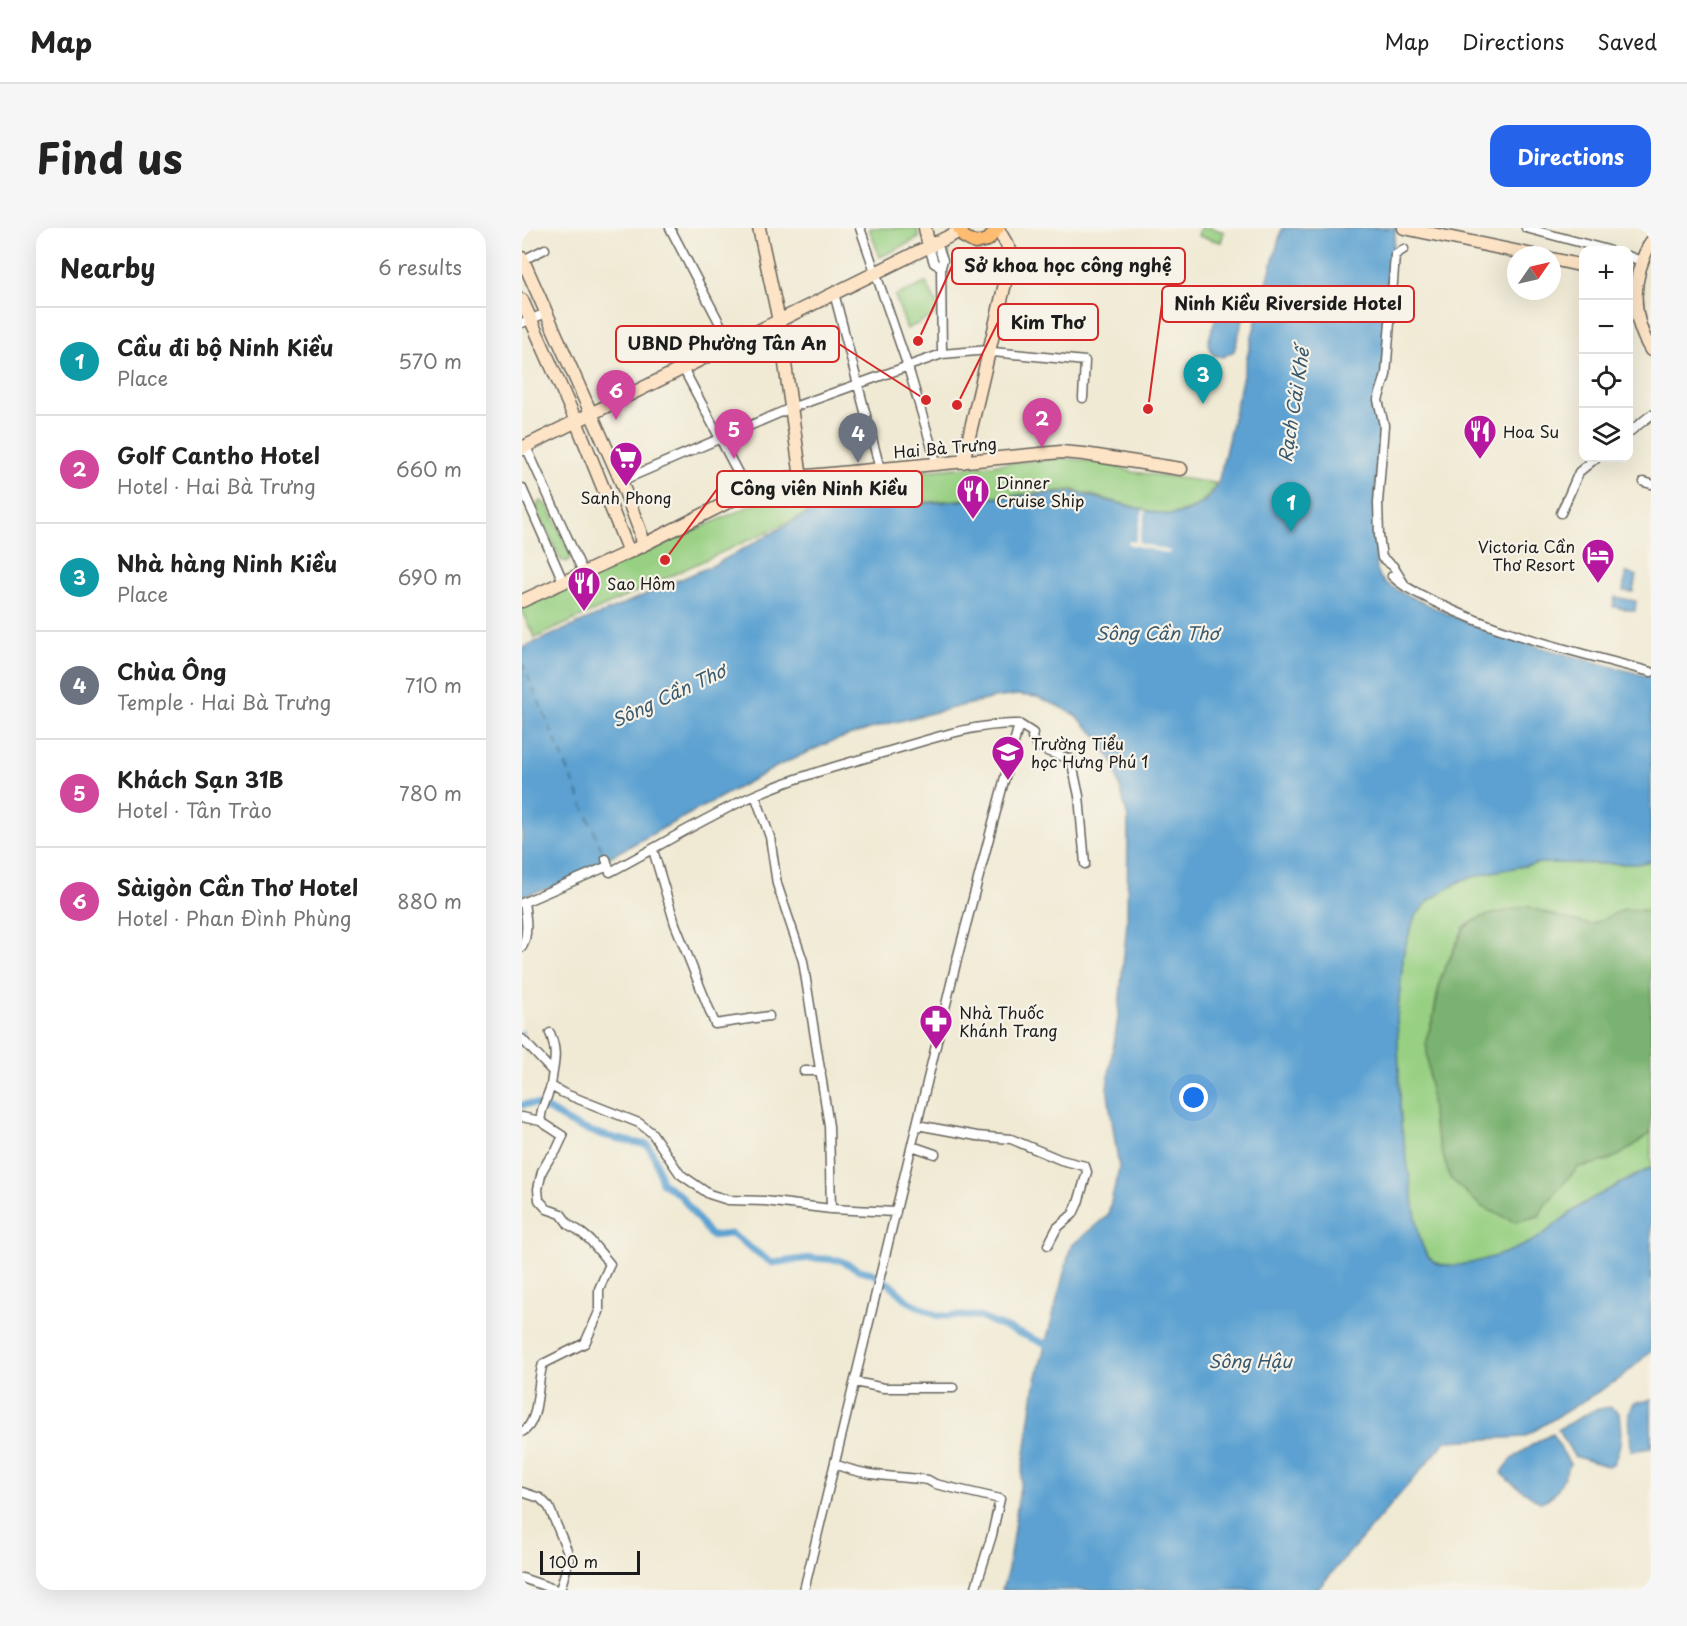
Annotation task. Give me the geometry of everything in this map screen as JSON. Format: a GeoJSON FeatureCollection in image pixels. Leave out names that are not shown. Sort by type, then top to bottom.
{"type":"FeatureCollection","features":[{"type":"Feature","properties":{"kind":"main road"},"geometry":{"type":"LineString","coordinates":[[960,230],[969,241],[982,243],[993,236],[998,228]]}},
{"type":"Feature","properties":{"kind":"street"},"geometry":{"type":"LineString","coordinates":[[670,228],[731,345]]}},
{"type":"Feature","properties":{"kind":"street"},"geometry":{"type":"LineString","coordinates":[[759,228],[779,321],[801,478]]}},
{"type":"Feature","properties":{"kind":"street"},"geometry":{"type":"LineString","coordinates":[[860,228],[908,367],[937,465]]}},
{"type":"Feature","properties":{"kind":"street"},"geometry":{"type":"LineString","coordinates":[[925,228],[943,260],[941,267],[942,354]]}},
{"type":"Feature","properties":{"kind":"street"},"geometry":{"type":"LineString","coordinates":[[963,462],[1011,258],[1010,250],[998,228]]}},
{"type":"Feature","properties":{"kind":"street"},"geometry":{"type":"LineString","coordinates":[[1404,228],[1507,250]]}},
{"type":"Feature","properties":{"kind":"street"},"geometry":{"type":"LineString","coordinates":[[1526,228],[1593,246]]}},
{"type":"Feature","properties":{"kind":"street"},"geometry":{"type":"LineString","coordinates":[[522,450],[960,230]]}},
{"type":"Feature","properties":{"kind":"street"},"geometry":{"type":"LineString","coordinates":[[1651,242],[1633,278],[1637,314],[1643,335],[1651,350]]}},
{"type":"Feature","properties":{"kind":"street"},"geometry":{"type":"LineString","coordinates":[[544,249],[522,259],[621,481],[640,531],[642,546]]}},
{"type":"Feature","properties":{"kind":"street"},"geometry":{"type":"LineString","coordinates":[[1404,249],[1395,255],[1385,382],[1378,400],[1383,424],[1378,503],[1382,558],[1393,566],[1406,587]]}},
{"type":"Feature","properties":{"kind":"street"},"geometry":{"type":"LineString","coordinates":[[1633,258],[1641,261]]}},
{"type":"Feature","properties":{"kind":"street"},"geometry":{"type":"LineString","coordinates":[[1561,261],[1579,265]]}},
{"type":"Feature","properties":{"kind":"street"},"geometry":{"type":"LineString","coordinates":[[834,293],[880,469]]}},
{"type":"Feature","properties":{"kind":"street"},"geometry":{"type":"LineString","coordinates":[[522,300],[526,321],[576,421],[630,552]]}},
{"type":"Feature","properties":{"kind":"street"},"geometry":{"type":"LineString","coordinates":[[526,321],[546,313]]}},
{"type":"Feature","properties":{"kind":"street"},"geometry":{"type":"LineString","coordinates":[[621,481],[791,408],[942,354],[989,350],[1085,361],[1083,398]]}},
{"type":"Feature","properties":{"kind":"street"},"geometry":{"type":"LineString","coordinates":[[683,368],[748,492]]}},
{"type":"Feature","properties":{"kind":"street"},"geometry":{"type":"LineString","coordinates":[[1633,430],[1651,416]]}},
{"type":"Feature","properties":{"kind":"street"},"geometry":{"type":"LineString","coordinates":[[522,450],[528,451],[583,572]]}},
{"type":"Feature","properties":{"kind":"street","name":"Hai Bà Trưng"},"geometry":{"type":"LineString","coordinates":[[522,601],[630,552],[748,492],[787,478],[1061,452],[1180,469]]}},
{"type":"Feature","properties":{"kind":"street"},"geometry":{"type":"LineString","coordinates":[[1561,513],[1579,472],[1591,462]]}},
{"type":"Feature","properties":{"kind":"street"},"geometry":{"type":"LineString","coordinates":[[522,488],[563,581]]}},
{"type":"Feature","properties":{"kind":"street"},"geometry":{"type":"LineString","coordinates":[[1392,576],[1399,584],[1480,623],[1513,635],[1651,672]]}},
{"type":"Feature","properties":{"kind":"street"},"geometry":{"type":"LineString","coordinates":[[522,947],[525,943],[526,929],[523,903],[607,863],[610,872],[755,795],[799,778],[923,741],[1006,724],[1018,724],[1033,733],[1032,738],[1035,744],[1042,749],[1071,759],[1079,796],[1085,864]]}},
{"type":"Feature","properties":{"kind":"street"},"geometry":{"type":"LineString","coordinates":[[804,1590],[956,963],[1018,724]]}},
{"type":"Feature","properties":{"kind":"street"},"geometry":{"type":"LineString","coordinates":[[755,795],[770,837],[777,884],[803,961],[829,1126],[831,1209]]}},
{"type":"Feature","properties":{"kind":"street"},"geometry":{"type":"LineString","coordinates":[[653,850],[675,924],[715,1024],[769,1016]]}},
{"type":"Feature","properties":{"kind":"street"},"geometry":{"type":"LineString","coordinates":[[540,1121],[552,1086],[552,1071],[556,1055],[550,1033]]}},
{"type":"Feature","properties":{"kind":"street"},"geometry":{"type":"LineString","coordinates":[[522,1038],[552,1071]]}},
{"type":"Feature","properties":{"kind":"street"},"geometry":{"type":"LineString","coordinates":[[804,1071],[821,1071]]}},
{"type":"Feature","properties":{"kind":"street"},"geometry":{"type":"LineString","coordinates":[[552,1086],[562,1093],[639,1123],[652,1133],[681,1173],[709,1194],[734,1201],[765,1201],[831,1209],[896,1212]]}},
{"type":"Feature","properties":{"kind":"street"},"geometry":{"type":"LineString","coordinates":[[522,1117],[540,1121],[563,1136],[542,1171],[538,1190],[540,1202],[547,1209],[561,1214],[568,1225],[590,1240],[610,1265],[599,1289],[600,1307],[588,1338],[580,1347],[556,1356],[543,1364],[535,1409],[529,1426],[522,1432]]}},
{"type":"Feature","properties":{"kind":"street"},"geometry":{"type":"LineString","coordinates":[[917,1125],[976,1136],[1011,1139],[1061,1160],[1085,1166],[1087,1172],[1073,1214],[1057,1228],[1048,1245]]}},
{"type":"Feature","properties":{"kind":"street"},"geometry":{"type":"LineString","coordinates":[[912,1146],[935,1154]]}},
{"type":"Feature","properties":{"kind":"street"},"geometry":{"type":"LineString","coordinates":[[855,1382],[884,1388],[953,1388]]}},
{"type":"Feature","properties":{"kind":"street"},"geometry":{"type":"LineString","coordinates":[[835,1464],[852,1471],[872,1475],[928,1480],[935,1485],[1000,1499],[992,1535],[975,1590]]}},
{"type":"Feature","properties":{"kind":"street"},"geometry":{"type":"LineString","coordinates":[[522,1492],[540,1498],[549,1507],[569,1559],[559,1590],[522,1578]]}},
{"type":"Feature","properties":{"kind":"green space"},"geometry":{"type":"Polygon","coordinates":[[[869,228],[917,228],[919,238],[880,257],[869,228]]]}},
{"type":"Feature","properties":{"kind":"green space"},"geometry":{"type":"Polygon","coordinates":[[[1200,228],[1211,228],[1224,232],[1221,242],[1198,236],[1200,228]]]}},
{"type":"Feature","properties":{"kind":"green space"},"geometry":{"type":"Polygon","coordinates":[[[926,283],[941,312],[907,329],[895,296],[926,283]]]}},
{"type":"Feature","properties":{"kind":"green space"},"geometry":{"type":"Polygon","coordinates":[[[1064,458],[1104,463],[1133,472],[1216,483],[1201,503],[1170,514],[1161,514],[1073,490],[810,512],[535,638],[522,612],[522,606],[805,482],[1064,458]]]}},
{"type":"Feature","properties":{"kind":"green space"},"geometry":{"type":"Polygon","coordinates":[[[541,501],[549,507],[571,556],[568,562],[561,560],[538,511],[537,505],[541,501]]]}},
{"type":"Feature","properties":{"kind":"green space"},"geometry":{"type":"Polygon","coordinates":[[[1651,861],[1651,911],[1625,909],[1590,925],[1559,917],[1481,917],[1464,927],[1441,977],[1426,1040],[1539,1215],[1578,1167],[1600,1163],[1618,1156],[1651,1132],[1651,1168],[1586,1202],[1541,1236],[1520,1247],[1459,1265],[1436,1263],[1427,1255],[1419,1236],[1401,1124],[1397,1018],[1404,950],[1415,916],[1431,899],[1462,880],[1492,872],[1540,863],[1636,864],[1651,861]]]}},
{"type":"Feature","properties":{"kind":"green space"},"geometry":{"type":"Polygon","coordinates":[[[1526,906],[1590,925],[1625,909],[1651,911],[1651,1132],[1610,1160],[1578,1167],[1545,1205],[1539,1216],[1515,1222],[1482,1207],[1450,1178],[1433,1124],[1426,1040],[1441,977],[1465,927],[1481,917],[1526,906]]]}},
{"type":"Feature","properties":{"kind":"water","name":"Sông Hậu"},"geometry":{"type":"Polygon","coordinates":[[[1282,228],[1396,228],[1388,283],[1383,376],[1374,407],[1380,428],[1376,486],[1376,557],[1380,577],[1385,583],[1404,594],[1494,635],[1651,677],[1651,861],[1636,864],[1540,863],[1462,880],[1431,899],[1415,916],[1404,950],[1397,1018],[1401,1124],[1419,1236],[1427,1255],[1436,1263],[1459,1265],[1505,1253],[1541,1236],[1586,1202],[1651,1168],[1651,1351],[1621,1378],[1524,1437],[1446,1441],[1317,1590],[1002,1590],[1008,1569],[1035,1384],[1071,1246],[1108,1215],[1119,1168],[1107,1087],[1118,1018],[1127,922],[1128,818],[1114,765],[1098,737],[1075,715],[1037,697],[1017,695],[994,698],[883,725],[830,742],[780,765],[554,887],[522,896],[522,648],[716,564],[810,512],[1073,492],[1161,514],[1187,512],[1208,498],[1218,484],[1252,336],[1282,228]]]}},
{"type":"Feature","properties":{"kind":"water"},"geometry":{"type":"Polygon","coordinates":[[[1237,305],[1244,316],[1234,351],[1223,357],[1213,355],[1208,343],[1219,306],[1237,305]]]}},
{"type":"Feature","properties":{"kind":"water"},"geometry":{"type":"Polygon","coordinates":[[[1626,573],[1636,575],[1633,592],[1623,591],[1626,573]]]}},
{"type":"Feature","properties":{"kind":"water"},"geometry":{"type":"Polygon","coordinates":[[[1615,597],[1636,601],[1635,611],[1613,607],[1615,597]]]}},
{"type":"Feature","properties":{"kind":"water"},"geometry":{"type":"Polygon","coordinates":[[[1651,1400],[1651,1448],[1631,1451],[1629,1413],[1634,1403],[1651,1400]]]}},
{"type":"Feature","properties":{"kind":"water"},"geometry":{"type":"Polygon","coordinates":[[[1610,1407],[1619,1413],[1621,1427],[1620,1445],[1613,1464],[1607,1466],[1574,1456],[1558,1429],[1594,1410],[1610,1407]]]}},
{"type":"Feature","properties":{"kind":"water"},"geometry":{"type":"Polygon","coordinates":[[[1552,1434],[1570,1464],[1555,1492],[1540,1502],[1509,1481],[1502,1473],[1517,1455],[1552,1434]]]}},
{"type":"Feature","properties":{"kind":"pier"},"geometry":{"type":"Polygon","coordinates":[[[1143,510],[1146,511],[1139,543],[1170,551],[1169,554],[1128,544],[1129,541],[1135,542],[1143,510]]]}},
{"type":"Feature","properties":{"kind":"waterway"},"geometry":{"type":"LineString","coordinates":[[522,1105],[543,1107],[583,1129],[648,1145],[655,1158],[662,1183],[680,1195],[711,1236],[731,1234],[772,1263],[811,1258],[840,1260],[859,1270],[872,1273],[891,1285],[908,1301],[938,1316],[977,1316],[1046,1344]]}},
{"type":"Feature","properties":{"kind":"ferry route"},"geometry":{"type":"LineString","coordinates":[[522,662],[604,855]]}},
{"type":"Feature","properties":{"kind":"place","name":"Sở khoa học công nghệ"},"geometry":{"type":"Point","coordinates":[918,341]}},
{"type":"Feature","properties":{"kind":"place","name":"UBND Phường Tân An"},"geometry":{"type":"Point","coordinates":[926,400]}},
{"type":"Feature","properties":{"kind":"place","name":"Nhà hàng Ninh Kiều"},"geometry":{"type":"Point","coordinates":[1203,404]}},
{"type":"Feature","properties":{"kind":"place","name":"Kim Thơ"},"geometry":{"type":"Point","coordinates":[957,405]}},
{"type":"Feature","properties":{"kind":"place","name":"Ninh Kiều Riverside Hotel"},"geometry":{"type":"Point","coordinates":[1148,409]}},
{"type":"Feature","properties":{"kind":"place","name":"Sàigòn Cần Thơ Hotel"},"geometry":{"type":"Point","coordinates":[616,420]}},
{"type":"Feature","properties":{"kind":"place","name":"Golf Cantho Hotel"},"geometry":{"type":"Point","coordinates":[1042,448]}},
{"type":"Feature","properties":{"kind":"place","name":"Khách Sạn 31B"},"geometry":{"type":"Point","coordinates":[734,459]}},
{"type":"Feature","properties":{"kind":"place","name":"Hoa Su"},"geometry":{"type":"Point","coordinates":[1480,460]}},
{"type":"Feature","properties":{"kind":"place","name":"Chùa Ông"},"geometry":{"type":"Point","coordinates":[858,463]}},
{"type":"Feature","properties":{"kind":"place","name":"Sanh Phong"},"geometry":{"type":"Point","coordinates":[626,487]}},
{"type":"Feature","properties":{"kind":"place","name":"Dinner Cruise Ship"},"geometry":{"type":"Point","coordinates":[973,520]}},
{"type":"Feature","properties":{"kind":"place","name":"Cầu đi bộ Ninh Kiều"},"geometry":{"type":"Point","coordinates":[1291,532]}},
{"type":"Feature","properties":{"kind":"place","name":"Công viên Ninh Kiều"},"geometry":{"type":"Point","coordinates":[665,560]}},
{"type":"Feature","properties":{"kind":"place","name":"Victoria Cần Thơ Resort"},"geometry":{"type":"Point","coordinates":[1598,584]}},
{"type":"Feature","properties":{"kind":"place","name":"Sao Hôm"},"geometry":{"type":"Point","coordinates":[584,612]}},
{"type":"Feature","properties":{"kind":"place","name":"Trường Tiểu học Hưng Phú 1"},"geometry":{"type":"Point","coordinates":[1008,781]}},
{"type":"Feature","properties":{"kind":"place","name":"Nhà Thuốc Khánh Trang"},"geometry":{"type":"Point","coordinates":[936,1050]}},
{"type":"Feature","properties":{"kind":"water label","name":"Rạch Cái Khế"},"geometry":{"type":"Point","coordinates":[1293,405]}},
{"type":"Feature","properties":{"kind":"water label","name":"Sông Cần Thơ"},"geometry":{"type":"Point","coordinates":[1157,632]}},
{"type":"Feature","properties":{"kind":"water label","name":"Sông Cần Thơ"},"geometry":{"type":"Point","coordinates":[668,695]}}]}
